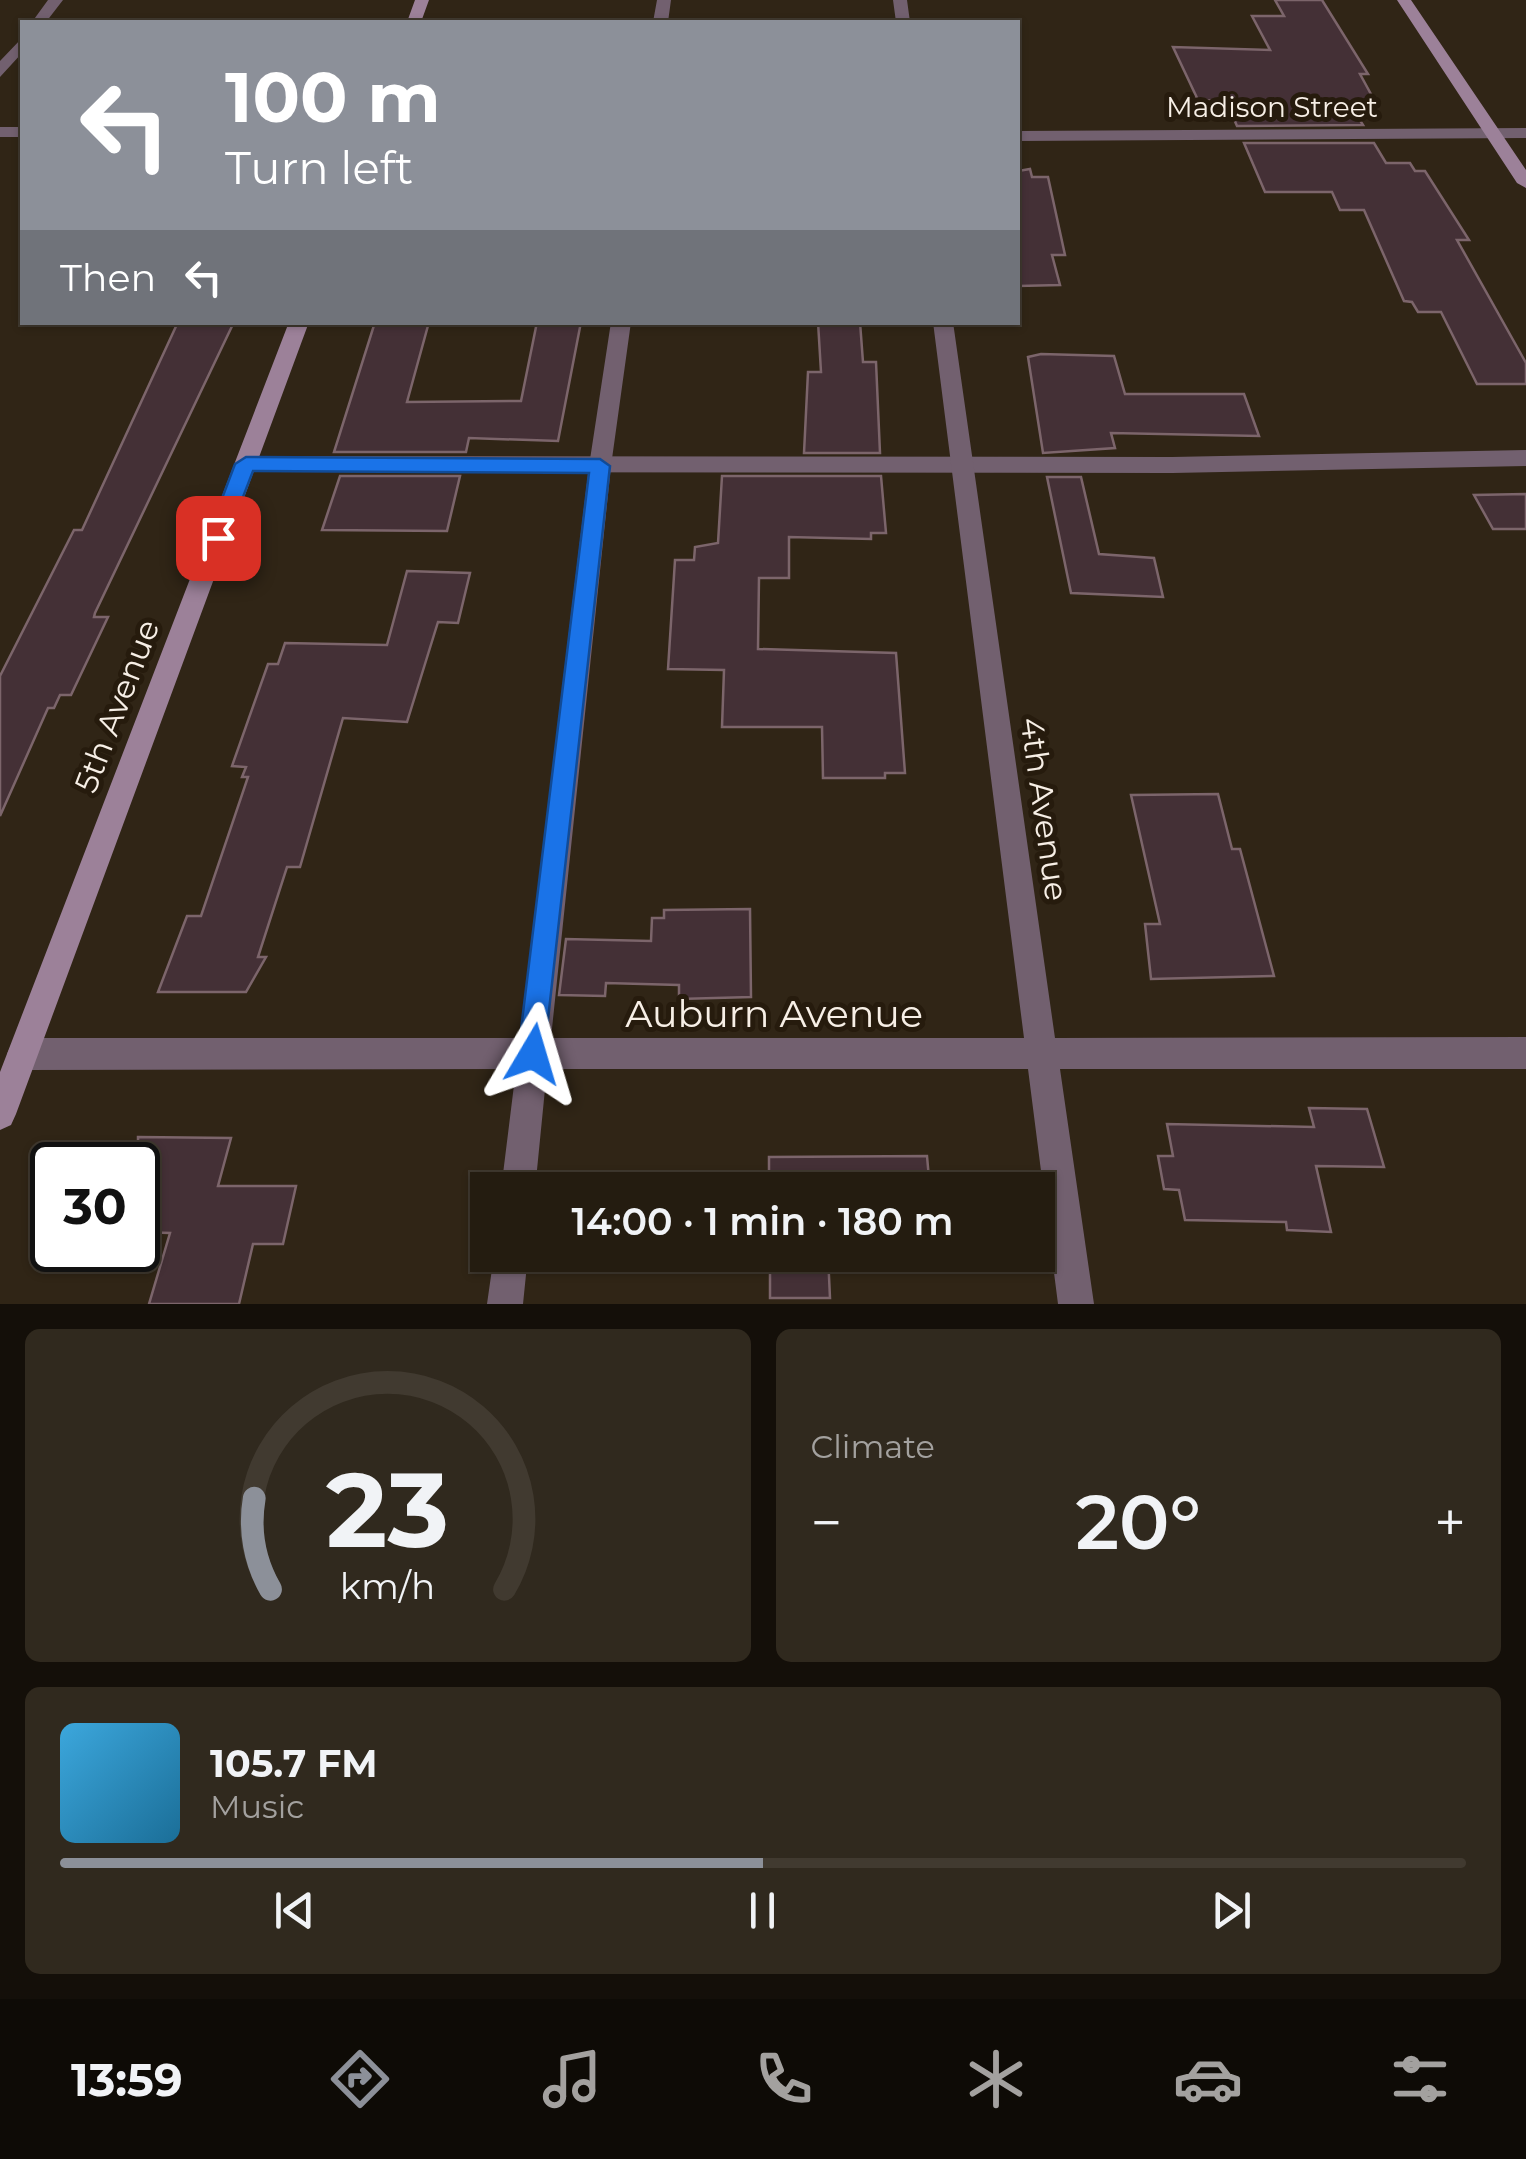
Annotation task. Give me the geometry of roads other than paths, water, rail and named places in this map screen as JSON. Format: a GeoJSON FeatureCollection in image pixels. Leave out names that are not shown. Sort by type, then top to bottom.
{"type":"FeatureCollection","features":[{"type":"Feature","properties":{"kind":"street"},"geometry":{"type":"LineString","coordinates":[[40,20],[56,0]]}},
{"type":"Feature","properties":{"kind":"street"},"geometry":{"type":"LineString","coordinates":[[1404,0],[1526,183]]}},
{"type":"Feature","properties":{"kind":"street"},"geometry":{"type":"LineString","coordinates":[[0,72],[20,46]]}},
{"type":"Feature","properties":{"kind":"street","name":"Madison Street"},"geometry":{"type":"LineString","coordinates":[[1020,136],[1526,133]]}},
{"type":"Feature","properties":{"kind":"street","name":"5th Avenue"},"geometry":{"type":"LineString","coordinates":[[0,1114],[298,325]]}},
{"type":"Feature","properties":{"kind":"street"},"geometry":{"type":"LineString","coordinates":[[520,1172],[600,466],[621,325]]}},
{"type":"Feature","properties":{"kind":"street","name":"4th Avenue"},"geometry":{"type":"LineString","coordinates":[[942,325],[1076,1304]]}},
{"type":"Feature","properties":{"kind":"street"},"geometry":{"type":"LineString","coordinates":[[246,464],[1172,465],[1526,458]]}},
{"type":"Feature","properties":{"kind":"street","name":"Auburn Avenue"},"geometry":{"type":"LineString","coordinates":[[23,1054],[1526,1053]]}},
{"type":"Feature","properties":{"kind":"street"},"geometry":{"type":"LineString","coordinates":[[506,1304],[509,1272]]}}]}
